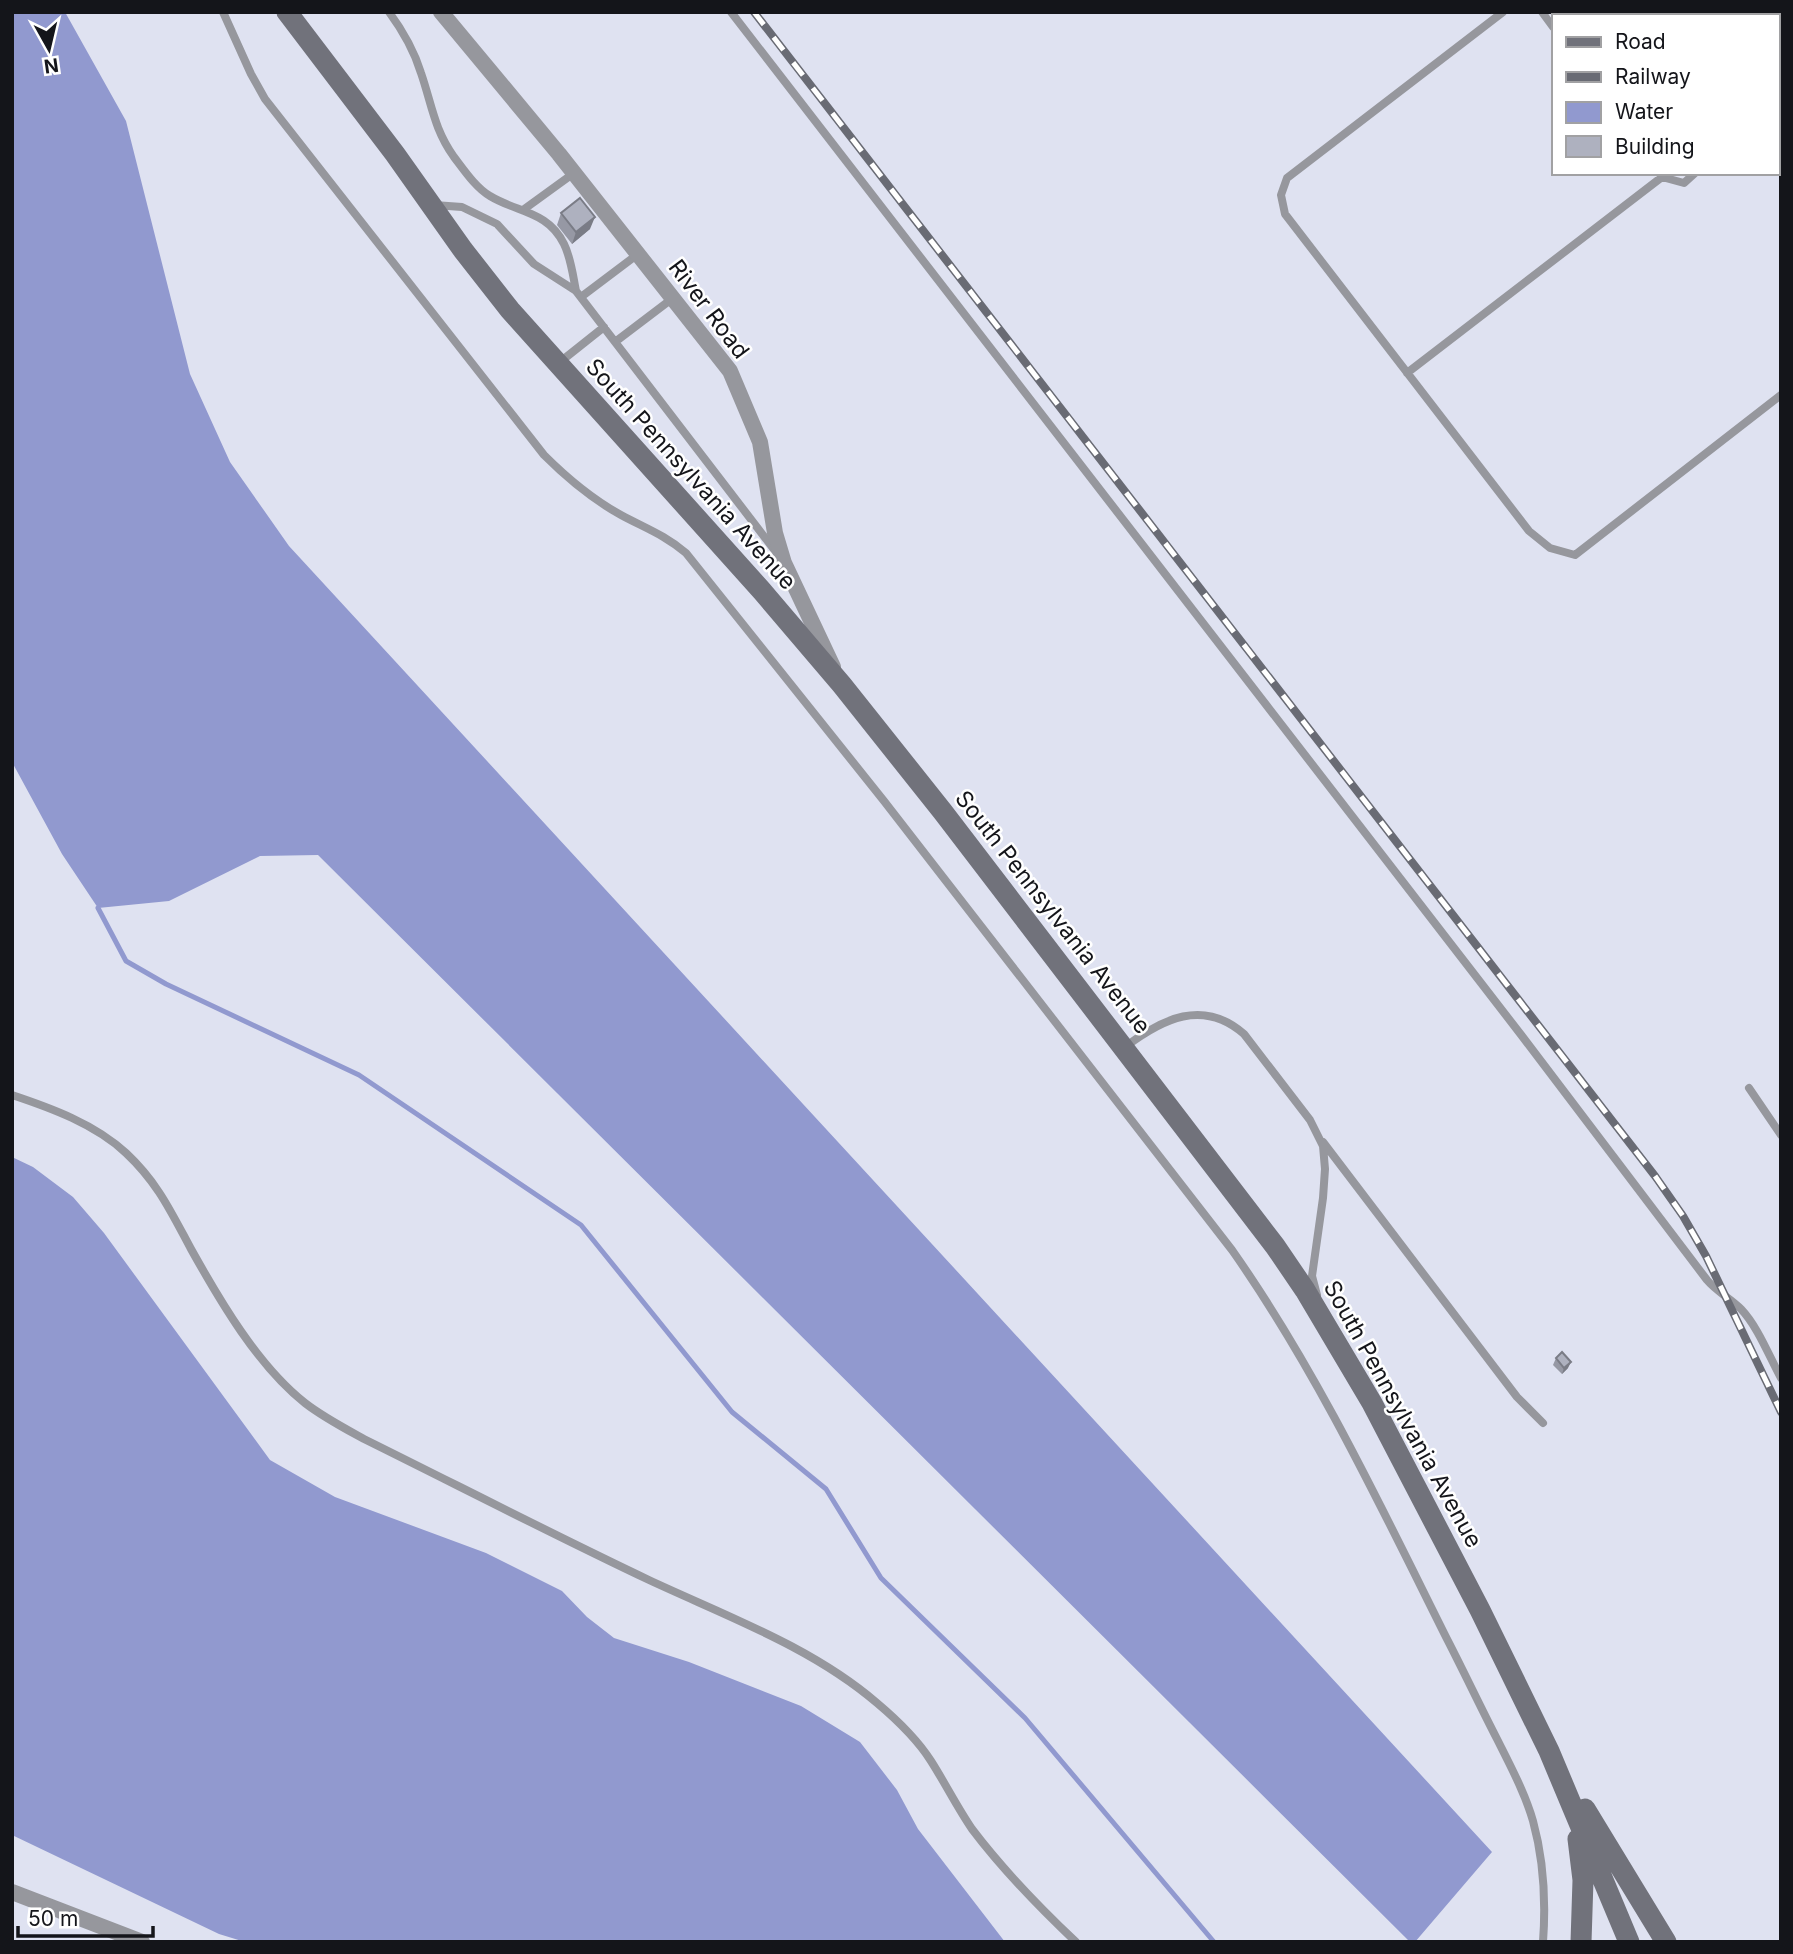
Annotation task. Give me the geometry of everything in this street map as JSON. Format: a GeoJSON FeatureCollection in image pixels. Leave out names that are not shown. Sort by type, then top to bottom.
{"type":"FeatureCollection","features":[{"type":"Feature","properties":{"kind":"street","name":"South Pennsylvania Avenue"},"geometry":{"type":"LineString","coordinates":[[287,12],[510,310],[762,591],[842,685],[943,812],[1275,1246],[1332,1334],[1372,1403],[1461,1573],[1549,1751],[1629,1942]]}},
{"type":"Feature","properties":{"kind":"street","name":"River Road"},"geometry":{"type":"LineString","coordinates":[[441,12],[574,173],[730,371],[760,442],[775,533],[784,563],[842,685]]}},
{"type":"Feature","properties":{"kind":"street"},"geometry":{"type":"LineString","coordinates":[[1549,1751],[1666,1942]]}},
{"type":"Feature","properties":{"kind":"street"},"geometry":{"type":"LineString","coordinates":[[1566,1790],[1580,1856],[1583,1914],[1581,1942]]}},
{"type":"Feature","properties":{"kind":"street"},"geometry":{"type":"LineString","coordinates":[[12,1892],[142,1942]]}},
{"type":"Feature","properties":{"kind":"lane"},"geometry":{"type":"LineString","coordinates":[[223,12],[265,99],[544,455],[594,500],[655,530],[686,553],[884,801],[1232,1250],[1271,1305],[1324,1398],[1510,1766],[1532,1819],[1542,1858],[1545,1899],[1543,1942]]}},
{"type":"Feature","properties":{"kind":"lane"},"geometry":{"type":"LineString","coordinates":[[389,12],[406,36],[422,74],[436,127],[453,155],[478,186],[490,196],[545,219],[564,245],[579,294]]}},
{"type":"Feature","properties":{"kind":"lane"},"geometry":{"type":"LineString","coordinates":[[731,12],[1522,1035],[1700,1271],[1717,1292],[1734,1303],[1747,1317],[1781,1378]]}},
{"type":"Feature","properties":{"kind":"lane"},"geometry":{"type":"LineString","coordinates":[[1503,12],[1287,178],[1281,195],[1285,214],[1529,531],[1550,548],[1575,555],[1781,395]]}},
{"type":"Feature","properties":{"kind":"lane"},"geometry":{"type":"LineString","coordinates":[[523,210],[574,173]]}},
{"type":"Feature","properties":{"kind":"lane"},"geometry":{"type":"LineString","coordinates":[[1407,373],[1661,175],[1684,183],[1693,175]]}},
{"type":"Feature","properties":{"kind":"lane"},"geometry":{"type":"LineString","coordinates":[[431,205],[463,207],[497,223],[534,264],[579,294],[784,563]]}},
{"type":"Feature","properties":{"kind":"lane"},"geometry":{"type":"LineString","coordinates":[[579,294],[638,254]]}},
{"type":"Feature","properties":{"kind":"lane"},"geometry":{"type":"LineString","coordinates":[[615,342],[673,298]]}},
{"type":"Feature","properties":{"kind":"lane"},"geometry":{"type":"LineString","coordinates":[[557,363],[604,327]]}},
{"type":"Feature","properties":{"kind":"lane"},"geometry":{"type":"LineString","coordinates":[[1124,1048],[1150,1028],[1174,1018],[1208,1015],[1232,1024],[1244,1034],[1310,1120],[1323,1146],[1325,1168],[1312,1276],[1319,1304],[1332,1334]]}},
{"type":"Feature","properties":{"kind":"lane"},"geometry":{"type":"LineString","coordinates":[[1749,1088],[1781,1135]]}},
{"type":"Feature","properties":{"kind":"lane"},"geometry":{"type":"LineString","coordinates":[[12,1095],[75,1120],[125,1152],[165,1199],[191,1250],[250,1343],[279,1378],[326,1418],[611,1562],[810,1656],[877,1702],[929,1758],[971,1827],[1003,1867],[1076,1942]]}},
{"type":"Feature","properties":{"kind":"lane"},"geometry":{"type":"LineString","coordinates":[[1319,1137],[1517,1397],[1543,1423]]}},
{"type":"Feature","properties":{"kind":"water"},"geometry":{"type":"Polygon","coordinates":[[[12,12],[65,12],[126,121],[190,374],[230,462],[289,546],[1492,1852],[1415,1942],[1410,1942],[318,855],[260,856],[169,901],[98,908],[62,854],[12,762],[12,12]]]}},
{"type":"Feature","properties":{"kind":"water"},"geometry":{"type":"Polygon","coordinates":[[[12,1157],[33,1167],[73,1197],[104,1233],[270,1460],[335,1497],[486,1553],[562,1591],[587,1617],[614,1638],[689,1662],[801,1706],[860,1742],[897,1790],[918,1829],[1005,1942],[245,1942],[219,1934],[12,1835],[12,1157]]]}},
{"type":"Feature","properties":{"kind":"building"},"geometry":{"type":"Polygon","coordinates":[[[580,198],[595,217],[576,232],[561,213],[580,198]]]}},
{"type":"Feature","properties":{"kind":"building"},"geometry":{"type":"Polygon","coordinates":[[[1562,1352],[1571,1362],[1564,1368],[1556,1358],[1562,1352]]]}},
{"type":"Feature","properties":{"kind":"waterway"},"geometry":{"type":"LineString","coordinates":[[98,908],[126,961],[166,984],[359,1075],[581,1225],[732,1412],[826,1489],[881,1578],[1025,1718],[1214,1942]]}},
{"type":"Feature","properties":{"kind":"railway"},"geometry":{"type":"LineString","coordinates":[[754,12],[1655,1176],[1683,1216],[1706,1256],[1781,1412]]}}]}
